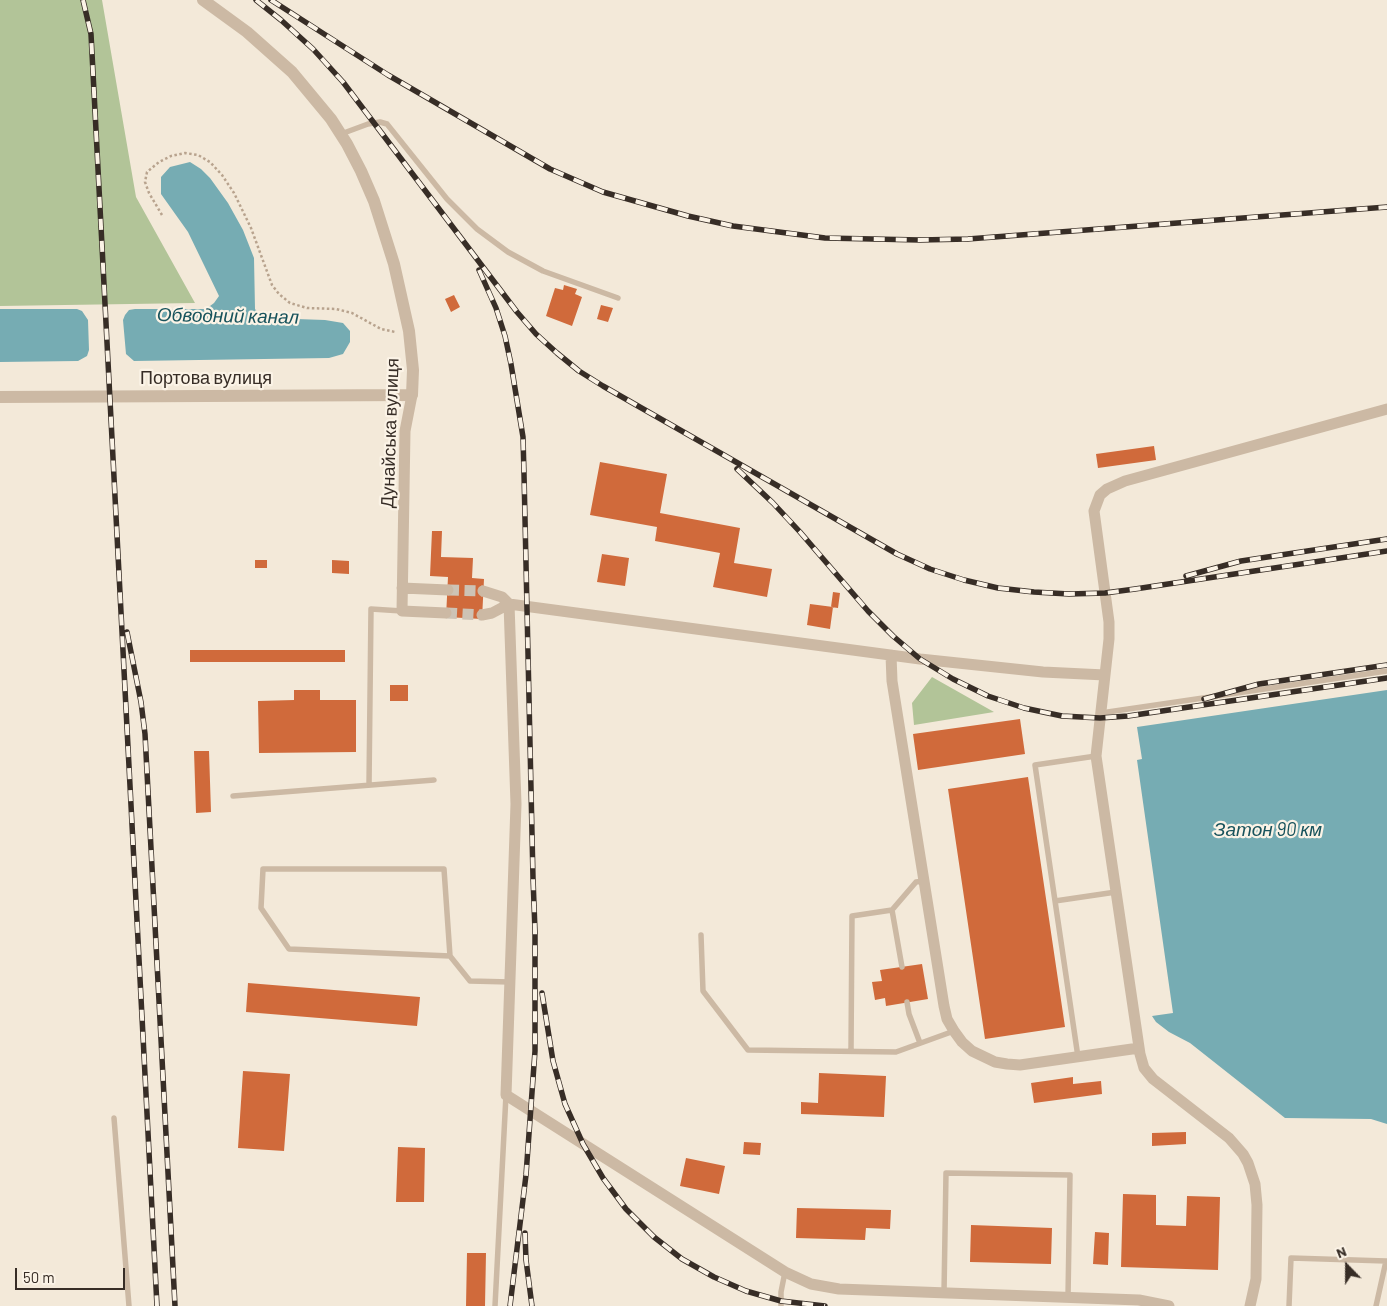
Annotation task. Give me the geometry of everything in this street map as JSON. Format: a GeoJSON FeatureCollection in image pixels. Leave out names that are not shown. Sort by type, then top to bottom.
{"type":"FeatureCollection","features":[{"type":"Feature","properties":{"kind":"street","name":"Дунайська вулиця"},"geometry":{"type":"LineString","coordinates":[[202,0],[247,32],[292,72],[312,95],[341,134],[361,171],[385,233],[402,296],[409,332],[413,370],[412,395],[405,431],[402,611]]}},
{"type":"Feature","properties":{"kind":"street","name":"Портова вулиця"},"geometry":{"type":"LineString","coordinates":[[0,397],[412,395]]}},
{"type":"Feature","properties":{"kind":"street"},"geometry":{"type":"LineString","coordinates":[[1250,1306],[1256,1279],[1257,1200],[1255,1184],[1248,1163],[1229,1138],[1148,1074],[1141,1061],[1096,756],[1109,639],[1109,622],[1094,511],[1100,495],[1107,489],[1125,481],[1387,408]]}},
{"type":"Feature","properties":{"kind":"street"},"geometry":{"type":"LineString","coordinates":[[402,588],[448,590]]}},
{"type":"Feature","properties":{"kind":"street"},"geometry":{"type":"LineString","coordinates":[[484,591],[493,593],[509,604],[982,666],[1105,676]]}},
{"type":"Feature","properties":{"kind":"street"},"geometry":{"type":"LineString","coordinates":[[482,614],[492,613],[509,604]]}},
{"type":"Feature","properties":{"kind":"street"},"geometry":{"type":"LineString","coordinates":[[509,604],[516,804],[506,1095],[785,1272],[797,1279],[824,1288],[1139,1300],[1169,1306]]}},
{"type":"Feature","properties":{"kind":"street"},"geometry":{"type":"LineString","coordinates":[[402,611],[446,613]]}},
{"type":"Feature","properties":{"kind":"street"},"geometry":{"type":"LineString","coordinates":[[891,655],[892,681],[944,1006],[947,1019],[954,1031],[972,1051],[995,1062],[1020,1065],[1139,1048]]}},
{"type":"Feature","properties":{"kind":"lane"},"geometry":{"type":"LineString","coordinates":[[341,134],[368,124],[380,122],[387,124],[447,199],[476,229],[508,252],[543,271],[618,298]]}},
{"type":"Feature","properties":{"kind":"lane"},"geometry":{"type":"LineString","coordinates":[[370,785],[371,609],[402,611]]}},
{"type":"Feature","properties":{"kind":"lane"},"geometry":{"type":"LineString","coordinates":[[1101,713],[1387,672]]}},
{"type":"Feature","properties":{"kind":"lane"},"geometry":{"type":"LineString","coordinates":[[1078,1057],[1035,765],[1096,756]]}},
{"type":"Feature","properties":{"kind":"lane"},"geometry":{"type":"LineString","coordinates":[[233,796],[434,780]]}},
{"type":"Feature","properties":{"kind":"lane"},"geometry":{"type":"LineString","coordinates":[[450,956],[289,949],[262,908],[263,869],[444,868],[450,956],[470,981],[510,982]]}},
{"type":"Feature","properties":{"kind":"lane"},"geometry":{"type":"LineString","coordinates":[[851,1051],[852,916],[892,910],[916,882],[924,881]]}},
{"type":"Feature","properties":{"kind":"lane"},"geometry":{"type":"LineString","coordinates":[[1056,901],[1116,892]]}},
{"type":"Feature","properties":{"kind":"lane"},"geometry":{"type":"LineString","coordinates":[[892,910],[902,967]]}},
{"type":"Feature","properties":{"kind":"lane"},"geometry":{"type":"LineString","coordinates":[[701,935],[702,991],[748,1050],[896,1052],[954,1031]]}},
{"type":"Feature","properties":{"kind":"lane"},"geometry":{"type":"LineString","coordinates":[[907,1002],[909,1014],[920,1043]]}},
{"type":"Feature","properties":{"kind":"lane"},"geometry":{"type":"LineString","coordinates":[[495,1306],[506,1095]]}},
{"type":"Feature","properties":{"kind":"lane"},"geometry":{"type":"LineString","coordinates":[[114,1118],[129,1306]]}},
{"type":"Feature","properties":{"kind":"lane"},"geometry":{"type":"LineString","coordinates":[[944,1293],[946,1173],[1070,1175],[1068,1297]]}},
{"type":"Feature","properties":{"kind":"lane"},"geometry":{"type":"LineString","coordinates":[[1290,1306],[1291,1258],[1386,1261],[1376,1306]]}},
{"type":"Feature","properties":{"kind":"lane"},"geometry":{"type":"LineString","coordinates":[[782,1306],[781,1292],[785,1272]]}},
{"type":"Feature","properties":{"kind":"path"},"geometry":{"type":"LineString","coordinates":[[162,215],[148,193],[145,182],[147,172],[159,162],[171,156],[185,153],[198,155],[210,162],[222,175],[234,194],[251,228],[272,284],[279,294],[290,303],[307,308],[336,309],[352,313],[381,329],[391,332],[409,332]]}},
{"type":"Feature","properties":{"kind":"green space"},"geometry":{"type":"Polygon","coordinates":[[[0,0],[102,0],[136,197],[195,303],[0,306],[0,0]]]}},
{"type":"Feature","properties":{"kind":"green space"},"geometry":{"type":"Polygon","coordinates":[[[932,677],[994,712],[914,725],[912,703],[932,677]]]}},
{"type":"Feature","properties":{"kind":"water","name":"Обводний канал"},"geometry":{"type":"Polygon","coordinates":[[[190,162],[210,178],[228,203],[243,230],[254,258],[255,309],[262,318],[271,322],[296,319],[343,323],[350,331],[350,342],[343,354],[329,358],[134,361],[126,354],[123,320],[129,310],[206,309],[219,296],[188,232],[161,194],[161,177],[170,167],[190,162]]]}},
{"type":"Feature","properties":{"kind":"water"},"geometry":{"type":"Polygon","coordinates":[[[0,309],[77,309],[82,311],[88,320],[89,350],[87,356],[78,361],[0,362],[0,309]]]}},
{"type":"Feature","properties":{"kind":"water","name":"Затон 90 км"},"geometry":{"type":"Polygon","coordinates":[[[1387,690],[1387,1124],[1371,1119],[1285,1118],[1190,1043],[1169,1032],[1156,1022],[1152,1016],[1173,1013],[1137,760],[1142,759],[1137,727],[1387,690]]]}},
{"type":"Feature","properties":{"kind":"building"},"geometry":{"type":"Polygon","coordinates":[[[564,285],[577,289],[575,294],[582,297],[572,326],[546,316],[555,288],[563,290],[564,285]]]}},
{"type":"Feature","properties":{"kind":"building"},"geometry":{"type":"Polygon","coordinates":[[[454,295],[460,307],[451,312],[445,299],[454,295]]]}},
{"type":"Feature","properties":{"kind":"building"},"geometry":{"type":"Polygon","coordinates":[[[601,305],[613,308],[608,322],[597,319],[601,305]]]}},
{"type":"Feature","properties":{"kind":"building"},"geometry":{"type":"Polygon","coordinates":[[[1154,446],[1156,460],[1098,468],[1096,454],[1154,446]]]}},
{"type":"Feature","properties":{"kind":"building"},"geometry":{"type":"Polygon","coordinates":[[[600,462],[667,474],[660,513],[740,528],[734,563],[772,569],[767,597],[713,587],[720,553],[655,541],[657,527],[590,515],[600,462]]]}},
{"type":"Feature","properties":{"kind":"building"},"geometry":{"type":"Polygon","coordinates":[[[432,531],[442,531],[441,557],[473,558],[472,578],[484,579],[482,619],[446,617],[448,577],[430,576],[432,531]]]}},
{"type":"Feature","properties":{"kind":"building"},"geometry":{"type":"Polygon","coordinates":[[[602,554],[629,558],[625,586],[597,582],[602,554]]]}},
{"type":"Feature","properties":{"kind":"building"},"geometry":{"type":"Polygon","coordinates":[[[255,560],[267,560],[267,568],[255,568],[255,560]]]}},
{"type":"Feature","properties":{"kind":"building"},"geometry":{"type":"Polygon","coordinates":[[[332,560],[349,561],[349,574],[332,573],[332,560]]]}},
{"type":"Feature","properties":{"kind":"building"},"geometry":{"type":"Polygon","coordinates":[[[833,592],[840,593],[838,608],[831,607],[833,592]]]}},
{"type":"Feature","properties":{"kind":"building"},"geometry":{"type":"Polygon","coordinates":[[[810,604],[833,607],[830,629],[807,625],[810,604]]]}},
{"type":"Feature","properties":{"kind":"building"},"geometry":{"type":"Polygon","coordinates":[[[190,650],[345,650],[345,662],[190,662],[190,650]]]}},
{"type":"Feature","properties":{"kind":"building"},"geometry":{"type":"Polygon","coordinates":[[[390,685],[408,685],[408,701],[390,701],[390,685]]]}},
{"type":"Feature","properties":{"kind":"building"},"geometry":{"type":"Polygon","coordinates":[[[294,690],[320,690],[320,700],[356,700],[356,752],[259,753],[258,701],[294,700],[294,690]]]}},
{"type":"Feature","properties":{"kind":"building"},"geometry":{"type":"Polygon","coordinates":[[[1020,719],[1025,754],[918,770],[913,734],[1020,719]]]}},
{"type":"Feature","properties":{"kind":"building"},"geometry":{"type":"Polygon","coordinates":[[[194,751],[209,751],[211,812],[196,813],[194,751]]]}},
{"type":"Feature","properties":{"kind":"building"},"geometry":{"type":"Polygon","coordinates":[[[1028,777],[1065,1027],[985,1039],[948,789],[1028,777]]]}},
{"type":"Feature","properties":{"kind":"building"},"geometry":{"type":"Polygon","coordinates":[[[922,964],[928,999],[886,1006],[885,998],[875,1000],[872,982],[882,981],[880,970],[922,964]]]}},
{"type":"Feature","properties":{"kind":"building"},"geometry":{"type":"Polygon","coordinates":[[[248,983],[420,997],[417,1026],[246,1012],[248,983]]]}},
{"type":"Feature","properties":{"kind":"building"},"geometry":{"type":"Polygon","coordinates":[[[243,1071],[290,1074],[284,1151],[238,1148],[243,1071]]]}},
{"type":"Feature","properties":{"kind":"building"},"geometry":{"type":"Polygon","coordinates":[[[819,1073],[886,1076],[884,1117],[801,1114],[801,1102],[818,1103],[819,1073]]]}},
{"type":"Feature","properties":{"kind":"building"},"geometry":{"type":"Polygon","coordinates":[[[1073,1077],[1073,1084],[1101,1081],[1102,1094],[1034,1103],[1031,1083],[1073,1077]]]}},
{"type":"Feature","properties":{"kind":"building"},"geometry":{"type":"Polygon","coordinates":[[[1186,1132],[1186,1144],[1152,1146],[1152,1133],[1186,1132]]]}},
{"type":"Feature","properties":{"kind":"building"},"geometry":{"type":"Polygon","coordinates":[[[744,1142],[761,1143],[760,1155],[743,1154],[744,1142]]]}},
{"type":"Feature","properties":{"kind":"building"},"geometry":{"type":"Polygon","coordinates":[[[398,1147],[425,1148],[424,1202],[396,1202],[398,1147]]]}},
{"type":"Feature","properties":{"kind":"building"},"geometry":{"type":"Polygon","coordinates":[[[686,1158],[725,1166],[719,1194],[680,1186],[686,1158]]]}},
{"type":"Feature","properties":{"kind":"building"},"geometry":{"type":"Polygon","coordinates":[[[1123,1194],[1156,1195],[1156,1225],[1186,1226],[1187,1196],[1220,1197],[1218,1270],[1121,1267],[1123,1194]]]}},
{"type":"Feature","properties":{"kind":"building"},"geometry":{"type":"Polygon","coordinates":[[[797,1208],[891,1210],[890,1229],[866,1228],[865,1240],[796,1238],[797,1208]]]}},
{"type":"Feature","properties":{"kind":"building"},"geometry":{"type":"Polygon","coordinates":[[[971,1225],[1052,1228],[1051,1264],[970,1262],[971,1225]]]}},
{"type":"Feature","properties":{"kind":"building"},"geometry":{"type":"Polygon","coordinates":[[[1095,1232],[1109,1233],[1108,1265],[1093,1264],[1095,1232]]]}},
{"type":"Feature","properties":{"kind":"building"},"geometry":{"type":"Polygon","coordinates":[[[467,1253],[486,1253],[485,1306],[466,1306],[467,1253]]]}},
{"type":"Feature","properties":{"kind":"tunnel"},"geometry":{"type":"LineString","coordinates":[[448,590],[483,591]]}},
{"type":"Feature","properties":{"kind":"tunnel"},"geometry":{"type":"LineString","coordinates":[[446,613],[482,615]]}},
{"type":"Feature","properties":{"kind":"railway"},"geometry":{"type":"LineString","coordinates":[[83,0],[91,34],[157,1306]]}},
{"type":"Feature","properties":{"kind":"railway"},"geometry":{"type":"LineString","coordinates":[[256,0],[313,49],[343,82],[517,312],[536,334],[557,353],[579,371],[603,386],[897,554],[930,569],[998,588],[1069,594],[1105,593],[1135,589],[1387,551]]}},
{"type":"Feature","properties":{"kind":"railway"},"geometry":{"type":"LineString","coordinates":[[271,0],[388,75],[550,169],[603,192],[688,216],[733,226],[825,238],[968,239],[1387,207]]}},
{"type":"Feature","properties":{"kind":"railway"},"geometry":{"type":"LineString","coordinates":[[479,270],[496,308],[505,336],[523,437],[535,931],[535,1051],[526,1175],[510,1306]]}},
{"type":"Feature","properties":{"kind":"railway"},"geometry":{"type":"LineString","coordinates":[[737,469],[800,532],[868,611],[920,659],[953,679],[988,696],[1024,708],[1062,716],[1100,718],[1128,716],[1387,678]]}},
{"type":"Feature","properties":{"kind":"railway"},"geometry":{"type":"LineString","coordinates":[[1186,576],[1241,561],[1387,539]]}},
{"type":"Feature","properties":{"kind":"railway"},"geometry":{"type":"LineString","coordinates":[[127,632],[141,702],[145,734],[175,1306]]}},
{"type":"Feature","properties":{"kind":"railway"},"geometry":{"type":"LineString","coordinates":[[1204,699],[1259,684],[1387,665]]}},
{"type":"Feature","properties":{"kind":"railway"},"geometry":{"type":"LineString","coordinates":[[542,993],[553,1061],[565,1104],[583,1144],[603,1178],[626,1209],[654,1237],[682,1259],[714,1277],[746,1291],[781,1301],[825,1306]]}},
{"type":"Feature","properties":{"kind":"railway"},"geometry":{"type":"LineString","coordinates":[[525,1233],[526,1260],[532,1306]]}}]}
